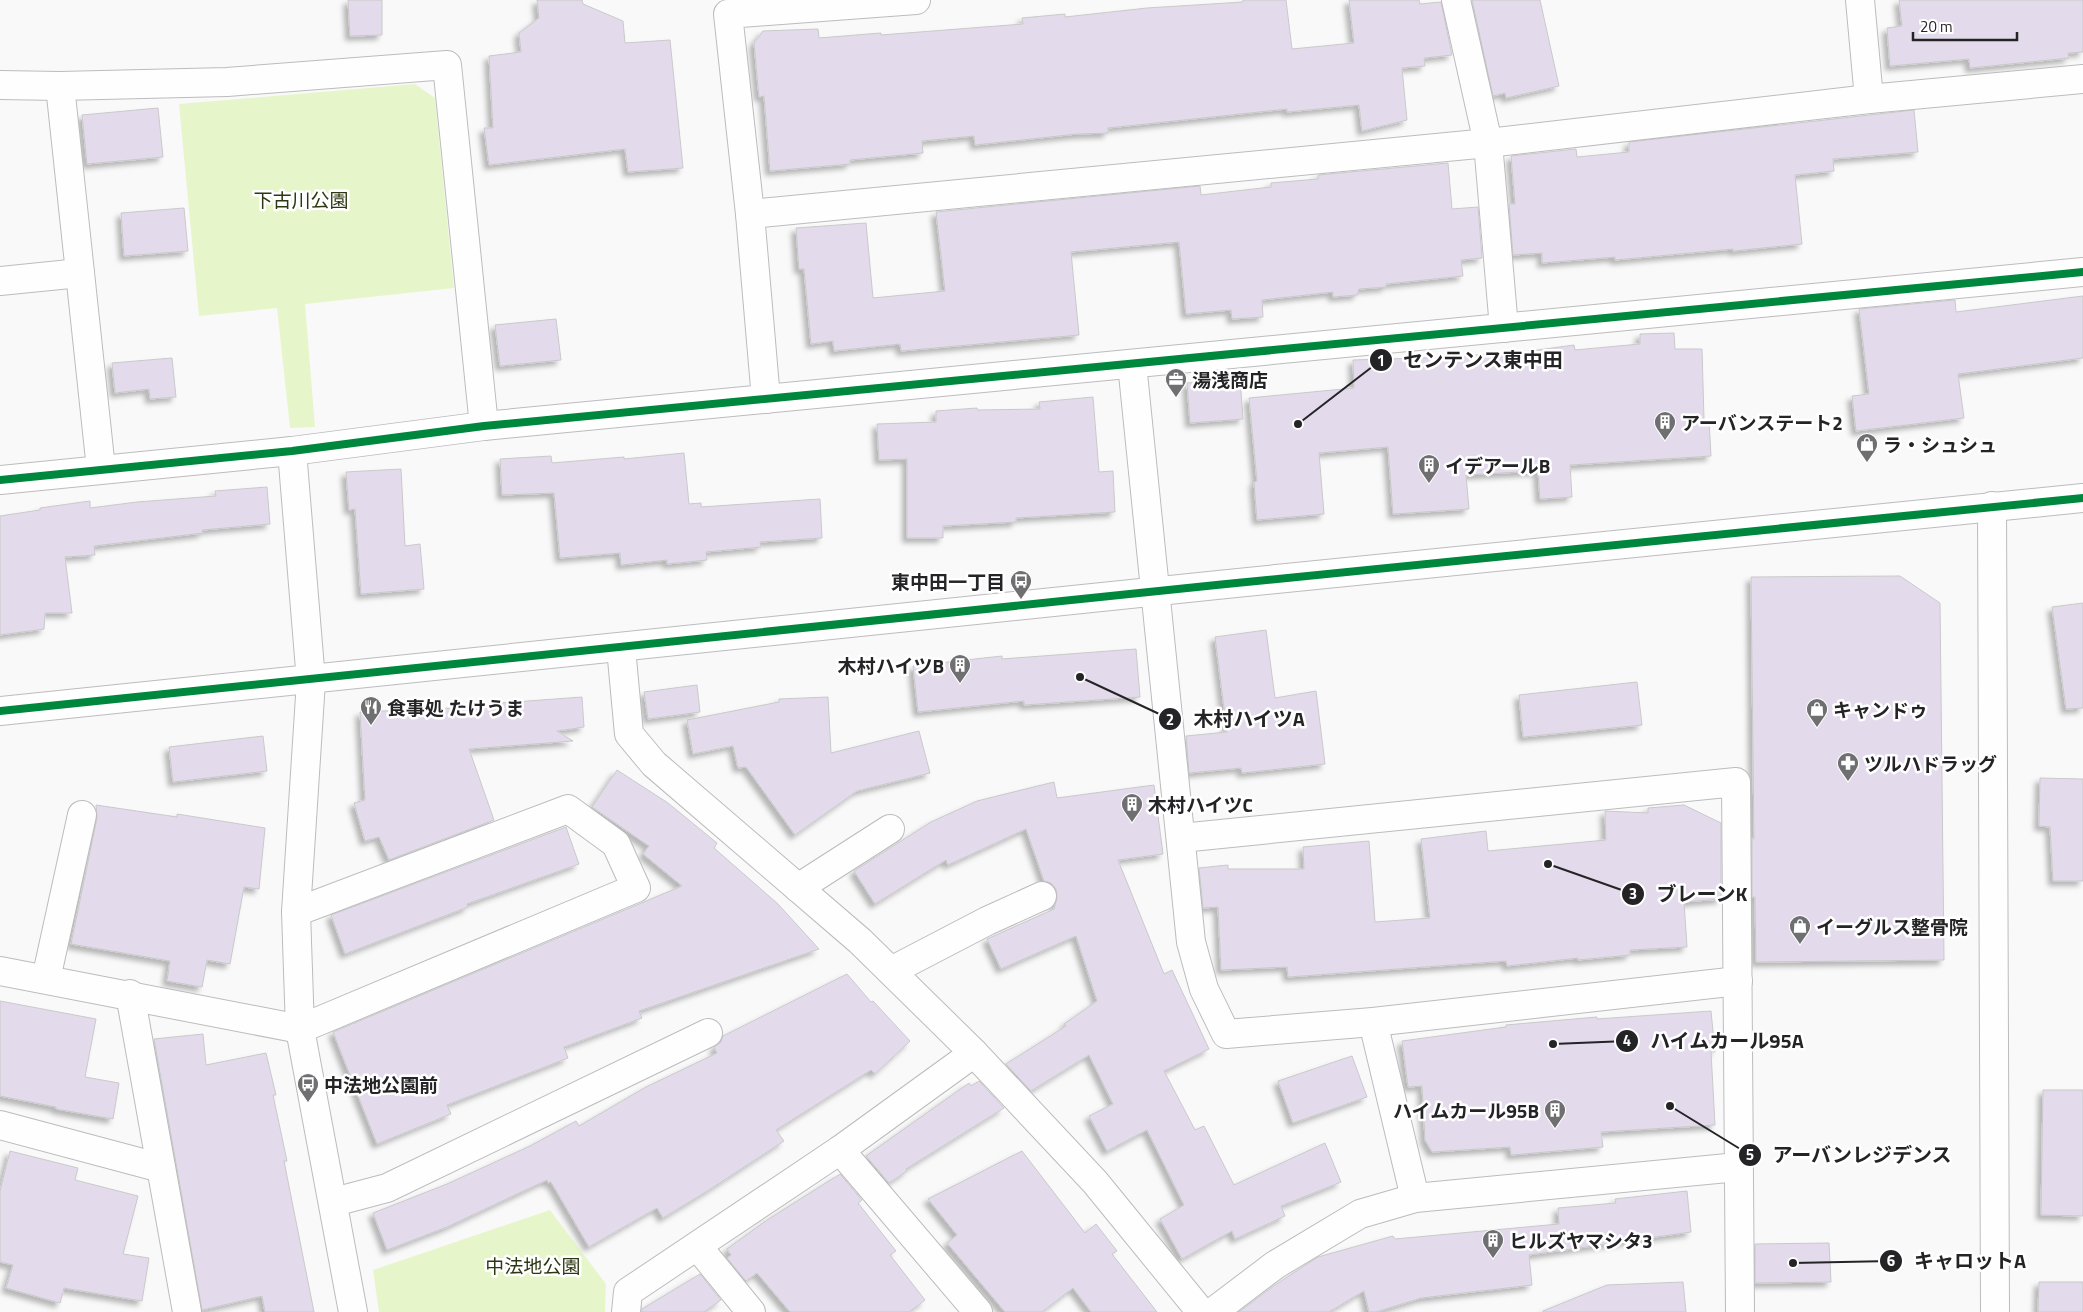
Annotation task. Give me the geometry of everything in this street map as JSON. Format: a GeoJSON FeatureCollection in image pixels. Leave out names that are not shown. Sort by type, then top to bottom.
{"type":"FeatureCollection","features":[{"type":"Feature","properties":{"kind":"street"},"geometry":{"type":"LineString","coordinates":[[1456,0],[1488,143],[1504,328]]}},
{"type":"Feature","properties":{"kind":"street"},"geometry":{"type":"LineString","coordinates":[[1860,0],[1869,99]]}},
{"type":"Feature","properties":{"kind":"street"},"geometry":{"type":"LineString","coordinates":[[766,398],[750,214],[728,14],[901,1]]}},
{"type":"Feature","properties":{"kind":"street"},"geometry":{"type":"LineString","coordinates":[[0,85],[60,86],[227,82],[447,65],[484,426]]}},
{"type":"Feature","properties":{"kind":"street"},"geometry":{"type":"LineString","coordinates":[[750,214],[1488,143],[1869,99],[2083,79]]}},
{"type":"Feature","properties":{"kind":"street"},"geometry":{"type":"LineString","coordinates":[[60,86],[101,470]]}},
{"type":"Feature","properties":{"kind":"street"},"geometry":{"type":"LineString","coordinates":[[0,480],[292,451],[484,426],[2083,272]]}},
{"type":"Feature","properties":{"kind":"street"},"geometry":{"type":"LineString","coordinates":[[0,281],[80,273]]}},
{"type":"Feature","properties":{"kind":"street"},"geometry":{"type":"LineString","coordinates":[[1132,364],[1190,942],[1204,989],[1226,1034],[1373,1022],[1738,981]]}},
{"type":"Feature","properties":{"kind":"street"},"geometry":{"type":"LineString","coordinates":[[292,451],[311,681],[296,912],[300,1028],[334,1202],[353,1312]]}},
{"type":"Feature","properties":{"kind":"street"},"geometry":{"type":"LineString","coordinates":[[0,711],[311,681],[1156,592],[2083,498]]}},
{"type":"Feature","properties":{"kind":"street"},"geometry":{"type":"LineString","coordinates":[[1992,506],[1995,1312]]}},
{"type":"Feature","properties":{"kind":"street"},"geometry":{"type":"LineString","coordinates":[[621,648],[629,734],[654,764],[860,941],[974,1053],[1095,1182],[1201,1312]]}},
{"type":"Feature","properties":{"kind":"street"},"geometry":{"type":"LineString","coordinates":[[1181,838],[1736,782],[1740,1312]]}},
{"type":"Feature","properties":{"kind":"street"},"geometry":{"type":"LineString","coordinates":[[0,971],[130,994],[300,1028],[636,888],[616,844],[568,809],[296,912]]}},
{"type":"Feature","properties":{"kind":"street"},"geometry":{"type":"LineString","coordinates":[[46,980],[82,815]]}},
{"type":"Feature","properties":{"kind":"street"},"geometry":{"type":"LineString","coordinates":[[798,888],[890,830]]}},
{"type":"Feature","properties":{"kind":"street"},"geometry":{"type":"LineString","coordinates":[[890,971],[987,921],[1042,896]]}},
{"type":"Feature","properties":{"kind":"street"},"geometry":{"type":"LineString","coordinates":[[130,994],[187,1312]]}},
{"type":"Feature","properties":{"kind":"street"},"geometry":{"type":"LineString","coordinates":[[1373,1022],[1415,1198]]}},
{"type":"Feature","properties":{"kind":"street"},"geometry":{"type":"LineString","coordinates":[[334,1202],[387,1188],[708,1033]]}},
{"type":"Feature","properties":{"kind":"street"},"geometry":{"type":"LineString","coordinates":[[626,1312],[628,1292],[698,1247],[840,1150],[974,1053]]}},
{"type":"Feature","properties":{"kind":"street"},"geometry":{"type":"LineString","coordinates":[[0,1125],[161,1168]]}},
{"type":"Feature","properties":{"kind":"street"},"geometry":{"type":"LineString","coordinates":[[840,1150],[978,1312]]}},
{"type":"Feature","properties":{"kind":"street"},"geometry":{"type":"LineString","coordinates":[[1213,1312],[1275,1265],[1360,1214],[1415,1198],[1738,1167]]}},
{"type":"Feature","properties":{"kind":"street"},"geometry":{"type":"LineString","coordinates":[[698,1247],[751,1312]]}},
{"type":"Feature","properties":{"kind":"green space","name":"下古川公園"},"geometry":{"type":"Polygon","coordinates":[[[415,84],[435,98],[454,288],[305,304],[315,427],[290,428],[277,308],[199,316],[179,104],[415,84]]]}},
{"type":"Feature","properties":{"kind":"green space","name":"中法地公園"},"geometry":{"type":"Polygon","coordinates":[[[550,1210],[606,1284],[605,1312],[379,1312],[373,1270],[550,1210]]]}},
{"type":"Feature","properties":{"kind":"building"},"geometry":{"type":"Polygon","coordinates":[[[348,0],[382,0],[382,35],[350,36],[348,0]]]}},
{"type":"Feature","properties":{"kind":"building"},"geometry":{"type":"Polygon","coordinates":[[[537,0],[582,0],[583,4],[623,21],[625,43],[670,40],[683,168],[628,172],[625,149],[489,165],[484,128],[493,128],[489,56],[521,52],[519,33],[539,18],[537,0]]]}},
{"type":"Feature","properties":{"kind":"building"},"geometry":{"type":"Polygon","coordinates":[[[1243,0],[1286,0],[1292,49],[1354,43],[1349,0],[1419,0],[1420,4],[1441,2],[1452,55],[1424,58],[1425,66],[1402,68],[1407,120],[1362,131],[1359,105],[1287,112],[1287,109],[1108,128],[1108,133],[1077,134],[975,145],[974,136],[922,141],[923,153],[850,160],[850,164],[770,171],[764,96],[759,97],[754,43],[763,31],[818,29],[819,38],[881,33],[881,35],[1023,24],[1022,18],[1065,14],[1065,17],[1147,8],[1243,2],[1243,0]]]}},
{"type":"Feature","properties":{"kind":"building"},"geometry":{"type":"Polygon","coordinates":[[[1472,0],[1540,0],[1559,86],[1506,98],[1505,93],[1493,96],[1472,0]]]}},
{"type":"Feature","properties":{"kind":"building"},"geometry":{"type":"Polygon","coordinates":[[[1899,0],[2083,0],[2083,52],[2068,53],[2069,58],[1970,68],[1969,59],[1890,66],[1887,28],[1902,26],[1899,0]]]}},
{"type":"Feature","properties":{"kind":"building"},"geometry":{"type":"Polygon","coordinates":[[[158,108],[163,157],[87,164],[82,115],[158,108]]]}},
{"type":"Feature","properties":{"kind":"building"},"geometry":{"type":"Polygon","coordinates":[[[1914,110],[1918,152],[1833,159],[1834,171],[1795,175],[1802,244],[1615,260],[1615,257],[1542,263],[1542,253],[1513,255],[1509,204],[1515,204],[1511,156],[1576,149],[1577,157],[1629,152],[1629,142],[1914,110]]]}},
{"type":"Feature","properties":{"kind":"building"},"geometry":{"type":"Polygon","coordinates":[[[1448,163],[1452,209],[1478,207],[1482,258],[1461,260],[1463,276],[1386,284],[1386,287],[1359,289],[1357,295],[1333,297],[1333,292],[1262,300],[1263,317],[1232,319],[1231,310],[1186,314],[1179,242],[1071,252],[1079,335],[901,351],[900,344],[834,351],[833,341],[811,344],[804,269],[799,269],[796,228],[866,223],[873,298],[945,291],[936,212],[1200,186],[1201,195],[1271,187],[1271,183],[1318,179],[1318,175],[1448,163]]]}},
{"type":"Feature","properties":{"kind":"building"},"geometry":{"type":"Polygon","coordinates":[[[184,208],[188,251],[124,256],[121,213],[184,208]]]}},
{"type":"Feature","properties":{"kind":"building"},"geometry":{"type":"Polygon","coordinates":[[[2083,296],[2083,358],[1958,374],[1964,418],[1856,431],[1852,396],[1869,394],[1859,309],[1955,300],[1956,312],[2083,296]]]}},
{"type":"Feature","properties":{"kind":"building"},"geometry":{"type":"Polygon","coordinates":[[[556,319],[561,360],[500,366],[495,325],[556,319]]]}},
{"type":"Feature","properties":{"kind":"building"},"geometry":{"type":"Polygon","coordinates":[[[1674,333],[1675,349],[1702,349],[1704,420],[1709,420],[1711,456],[1570,465],[1572,497],[1540,499],[1538,471],[1466,475],[1469,509],[1393,514],[1388,447],[1319,453],[1324,514],[1257,520],[1254,482],[1257,481],[1249,398],[1354,388],[1353,360],[1455,357],[1509,352],[1509,354],[1574,345],[1575,350],[1640,344],[1640,334],[1674,333]]]}},
{"type":"Feature","properties":{"kind":"building"},"geometry":{"type":"Polygon","coordinates":[[[172,358],[176,397],[150,399],[149,389],[115,393],[112,363],[172,358]]]}},
{"type":"Feature","properties":{"kind":"building"},"geometry":{"type":"Polygon","coordinates":[[[1240,379],[1243,419],[1190,423],[1187,383],[1240,379]]]}},
{"type":"Feature","properties":{"kind":"building"},"geometry":{"type":"Polygon","coordinates":[[[1093,397],[1099,472],[1113,471],[1115,512],[1016,518],[1016,522],[943,526],[943,538],[907,538],[907,459],[879,460],[877,424],[936,422],[936,411],[977,408],[978,410],[1040,409],[1039,402],[1093,397]]]}},
{"type":"Feature","properties":{"kind":"building"},"geometry":{"type":"Polygon","coordinates":[[[684,453],[689,504],[701,503],[701,507],[820,499],[822,538],[760,542],[761,547],[706,552],[707,560],[667,564],[667,560],[621,565],[620,553],[560,558],[554,493],[502,495],[500,459],[551,456],[552,463],[684,453]]]}},
{"type":"Feature","properties":{"kind":"building"},"geometry":{"type":"Polygon","coordinates":[[[401,469],[405,546],[420,544],[424,589],[361,594],[355,509],[349,510],[346,472],[401,469]]]}},
{"type":"Feature","properties":{"kind":"building"},"geometry":{"type":"Polygon","coordinates":[[[267,487],[270,524],[202,530],[203,533],[94,546],[95,555],[65,557],[72,613],[45,613],[44,629],[0,635],[0,516],[90,501],[90,508],[137,502],[216,496],[215,491],[267,487]]]}},
{"type":"Feature","properties":{"kind":"building","name":"ツルハドラッグ"},"geometry":{"type":"Polygon","coordinates":[[[1900,576],[1940,603],[1944,960],[1756,962],[1755,897],[1752,897],[1752,838],[1754,839],[1751,577],[1900,576]]]}},
{"type":"Feature","properties":{"kind":"building"},"geometry":{"type":"Polygon","coordinates":[[[2083,603],[2083,708],[2066,709],[2052,607],[2083,603]]]}},
{"type":"Feature","properties":{"kind":"building"},"geometry":{"type":"Polygon","coordinates":[[[1266,630],[1275,698],[1316,691],[1325,764],[1242,773],[1241,768],[1189,773],[1186,736],[1227,732],[1215,637],[1266,630]]]}},
{"type":"Feature","properties":{"kind":"building"},"geometry":{"type":"Polygon","coordinates":[[[1136,649],[1140,697],[1024,705],[1024,701],[918,712],[913,666],[1002,656],[1002,659],[1136,649]]]}},
{"type":"Feature","properties":{"kind":"building"},"geometry":{"type":"Polygon","coordinates":[[[1637,682],[1642,725],[1523,737],[1519,695],[1637,682]]]}},
{"type":"Feature","properties":{"kind":"building"},"geometry":{"type":"Polygon","coordinates":[[[697,685],[700,712],[648,719],[644,692],[697,685]]]}},
{"type":"Feature","properties":{"kind":"building"},"geometry":{"type":"Polygon","coordinates":[[[582,697],[584,727],[557,731],[573,741],[469,749],[494,820],[389,860],[379,837],[365,841],[354,803],[365,800],[360,712],[501,706],[501,703],[582,697]]]}},
{"type":"Feature","properties":{"kind":"building"},"geometry":{"type":"Polygon","coordinates":[[[828,697],[831,753],[919,731],[930,773],[857,791],[795,835],[746,767],[738,768],[733,746],[693,754],[687,720],[779,702],[779,699],[828,697]]]}},
{"type":"Feature","properties":{"kind":"building"},"geometry":{"type":"Polygon","coordinates":[[[263,736],[267,771],[173,782],[169,747],[263,736]]]}},
{"type":"Feature","properties":{"kind":"building"},"geometry":{"type":"Polygon","coordinates":[[[617,770],[668,803],[717,843],[714,848],[778,904],[819,949],[639,1011],[642,1018],[564,1047],[568,1058],[447,1105],[451,1114],[377,1144],[333,1032],[682,886],[643,854],[649,846],[592,807],[617,770]]]}},
{"type":"Feature","properties":{"kind":"building"},"geometry":{"type":"Polygon","coordinates":[[[2040,778],[2083,779],[2083,881],[2053,881],[2050,827],[2039,826],[2040,778]]]}},
{"type":"Feature","properties":{"kind":"building"},"geometry":{"type":"Polygon","coordinates":[[[1054,782],[1057,798],[1154,785],[1163,854],[1118,860],[1164,974],[1172,970],[1209,1049],[1164,1071],[1195,1130],[1204,1126],[1234,1185],[1325,1143],[1341,1182],[1281,1206],[1285,1216],[1235,1239],[1232,1231],[1182,1259],[1160,1219],[1184,1205],[1147,1130],[1107,1151],[1089,1116],[1113,1104],[1089,1055],[1031,1091],[1006,1064],[1066,1026],[1064,1024],[1097,1001],[1076,936],[1001,969],[987,939],[1054,909],[1057,898],[1056,889],[1051,883],[1044,881],[1026,829],[948,865],[946,860],[875,904],[854,871],[931,822],[977,801],[1054,782]]]}},
{"type":"Feature","properties":{"kind":"building"},"geometry":{"type":"Polygon","coordinates":[[[96,805],[177,817],[177,814],[265,828],[259,889],[244,887],[230,964],[207,960],[202,987],[167,981],[170,961],[71,944],[97,818],[96,805]]]}},
{"type":"Feature","properties":{"kind":"building"},"geometry":{"type":"Polygon","coordinates":[[[1684,805],[1721,823],[1721,899],[1684,902],[1687,947],[1630,950],[1630,955],[1578,960],[1578,958],[1507,966],[1506,961],[1288,977],[1287,967],[1221,970],[1218,907],[1203,908],[1199,868],[1228,865],[1228,869],[1304,869],[1303,847],[1369,841],[1375,922],[1430,918],[1421,839],[1486,831],[1488,851],[1606,840],[1605,811],[1648,813],[1648,808],[1684,805]]]}},
{"type":"Feature","properties":{"kind":"building"},"geometry":{"type":"Polygon","coordinates":[[[566,827],[579,864],[467,904],[468,907],[345,954],[331,915],[566,827]]]}},
{"type":"Feature","properties":{"kind":"building"},"geometry":{"type":"Polygon","coordinates":[[[847,974],[871,1002],[873,1001],[910,1041],[875,1074],[871,1070],[776,1130],[784,1141],[663,1218],[657,1208],[589,1247],[551,1182],[548,1183],[547,1180],[447,1227],[387,1250],[373,1213],[447,1184],[530,1146],[576,1121],[579,1126],[646,1087],[717,1053],[714,1047],[721,1042],[723,1036],[847,974]]]}},
{"type":"Feature","properties":{"kind":"building"},"geometry":{"type":"Polygon","coordinates":[[[0,1001],[96,1019],[85,1077],[119,1083],[113,1119],[56,1109],[56,1107],[0,1096],[0,1001]]]}},
{"type":"Feature","properties":{"kind":"building"},"geometry":{"type":"Polygon","coordinates":[[[1711,1011],[1715,1052],[1711,1052],[1715,1125],[1601,1132],[1603,1147],[1511,1155],[1510,1147],[1432,1152],[1425,1140],[1422,1086],[1408,1087],[1402,1041],[1506,1027],[1506,1025],[1597,1017],[1597,1019],[1711,1011]]]}},
{"type":"Feature","properties":{"kind":"building"},"geometry":{"type":"Polygon","coordinates":[[[203,1034],[206,1065],[266,1053],[276,1095],[273,1095],[287,1161],[284,1161],[314,1312],[265,1312],[262,1296],[202,1310],[154,1039],[203,1034]]]}},
{"type":"Feature","properties":{"kind":"building"},"geometry":{"type":"Polygon","coordinates":[[[1352,1056],[1367,1097],[1293,1123],[1278,1081],[1352,1056]]]}},
{"type":"Feature","properties":{"kind":"building"},"geometry":{"type":"Polygon","coordinates":[[[979,1081],[1004,1108],[906,1169],[907,1171],[889,1183],[866,1156],[969,1083],[971,1086],[979,1081]]]}},
{"type":"Feature","properties":{"kind":"building"},"geometry":{"type":"Polygon","coordinates":[[[2043,1090],[2083,1090],[2083,1216],[2041,1215],[2043,1090]]]}},
{"type":"Feature","properties":{"kind":"building"},"geometry":{"type":"Polygon","coordinates":[[[10,1151],[78,1168],[75,1180],[138,1196],[123,1254],[149,1258],[142,1301],[64,1288],[60,1303],[6,1288],[13,1265],[0,1262],[0,1191],[10,1151]]]}},
{"type":"Feature","properties":{"kind":"building"},"geometry":{"type":"Polygon","coordinates":[[[1022,1151],[1085,1233],[1096,1224],[1117,1251],[1112,1254],[1157,1312],[1091,1312],[1073,1288],[1042,1312],[1005,1312],[947,1243],[957,1235],[928,1199],[1022,1151]]]}},
{"type":"Feature","properties":{"kind":"building"},"geometry":{"type":"Polygon","coordinates":[[[840,1174],[862,1200],[858,1203],[896,1251],[890,1255],[925,1300],[909,1312],[790,1312],[757,1273],[746,1281],[727,1258],[731,1255],[727,1249],[767,1220],[840,1174]]]}},
{"type":"Feature","properties":{"kind":"building"},"geometry":{"type":"Polygon","coordinates":[[[1687,1191],[1691,1232],[1529,1255],[1532,1285],[1421,1298],[1376,1312],[1369,1312],[1364,1291],[1329,1312],[1239,1312],[1275,1285],[1318,1257],[1393,1236],[1395,1239],[1559,1224],[1558,1208],[1616,1203],[1615,1199],[1687,1191]]]}},
{"type":"Feature","properties":{"kind":"building"},"geometry":{"type":"Polygon","coordinates":[[[1829,1243],[1831,1282],[1755,1283],[1755,1244],[1829,1243]]]}},
{"type":"Feature","properties":{"kind":"building"},"geometry":{"type":"Polygon","coordinates":[[[700,1274],[721,1300],[704,1312],[642,1312],[642,1309],[700,1274]]]}},
{"type":"Feature","properties":{"kind":"building"},"geometry":{"type":"Polygon","coordinates":[[[1683,1282],[1686,1312],[1543,1312],[1607,1285],[1683,1282]]]}},
{"type":"Feature","properties":{"kind":"building"},"geometry":{"type":"Polygon","coordinates":[[[2039,1282],[2083,1282],[2083,1312],[2038,1312],[2039,1282]]]}},
{"type":"Feature","properties":{"kind":"cycle path"},"geometry":{"type":"LineString","coordinates":[[0,480],[292,451],[484,426],[2083,272]]}},
{"type":"Feature","properties":{"kind":"cycle path"},"geometry":{"type":"LineString","coordinates":[[0,711],[1562,549],[2083,498]]}},
{"type":"Feature","properties":{"kind":"place","name":"湯浅商店"},"geometry":{"type":"Point","coordinates":[1176,398]}},
{"type":"Feature","properties":{"kind":"place","name":"センテンス東中田"},"geometry":{"type":"Point","coordinates":[1298,424]}},
{"type":"Feature","properties":{"kind":"place","name":"アーバンステート2"},"geometry":{"type":"Point","coordinates":[1665,441]}},
{"type":"Feature","properties":{"kind":"place","name":"ラ・シュシュ"},"geometry":{"type":"Point","coordinates":[1867,463]}},
{"type":"Feature","properties":{"kind":"place","name":"イデアールB"},"geometry":{"type":"Point","coordinates":[1429,484]}},
{"type":"Feature","properties":{"kind":"place","name":"東中田一丁目"},"geometry":{"type":"Point","coordinates":[1021,600]}},
{"type":"Feature","properties":{"kind":"place","name":"木村ハイツA"},"geometry":{"type":"Point","coordinates":[1080,677]}},
{"type":"Feature","properties":{"kind":"place","name":"木村ハイツB"},"geometry":{"type":"Point","coordinates":[960,684]}},
{"type":"Feature","properties":{"kind":"place","name":"食事処 たけうま"},"geometry":{"type":"Point","coordinates":[371,726]}},
{"type":"Feature","properties":{"kind":"place","name":"キャンドゥ"},"geometry":{"type":"Point","coordinates":[1817,728]}},
{"type":"Feature","properties":{"kind":"place","name":"ツルハドラッグ"},"geometry":{"type":"Point","coordinates":[1848,782]}},
{"type":"Feature","properties":{"kind":"place","name":"木村ハイツC"},"geometry":{"type":"Point","coordinates":[1132,823]}},
{"type":"Feature","properties":{"kind":"place","name":"ブレーンK"},"geometry":{"type":"Point","coordinates":[1548,864]}},
{"type":"Feature","properties":{"kind":"place","name":"イーグルス整骨院"},"geometry":{"type":"Point","coordinates":[1800,945]}},
{"type":"Feature","properties":{"kind":"place","name":"ハイムカール95A"},"geometry":{"type":"Point","coordinates":[1553,1044]}},
{"type":"Feature","properties":{"kind":"place","name":"中法地公園前"},"geometry":{"type":"Point","coordinates":[308,1103]}},
{"type":"Feature","properties":{"kind":"place","name":"アーバンレジデンス"},"geometry":{"type":"Point","coordinates":[1670,1106]}},
{"type":"Feature","properties":{"kind":"place","name":"ハイムカール95B"},"geometry":{"type":"Point","coordinates":[1555,1129]}},
{"type":"Feature","properties":{"kind":"place","name":"ヒルズヤマシタ3"},"geometry":{"type":"Point","coordinates":[1493,1259]}},
{"type":"Feature","properties":{"kind":"place","name":"キャロットA"},"geometry":{"type":"Point","coordinates":[1793,1263]}}]}
